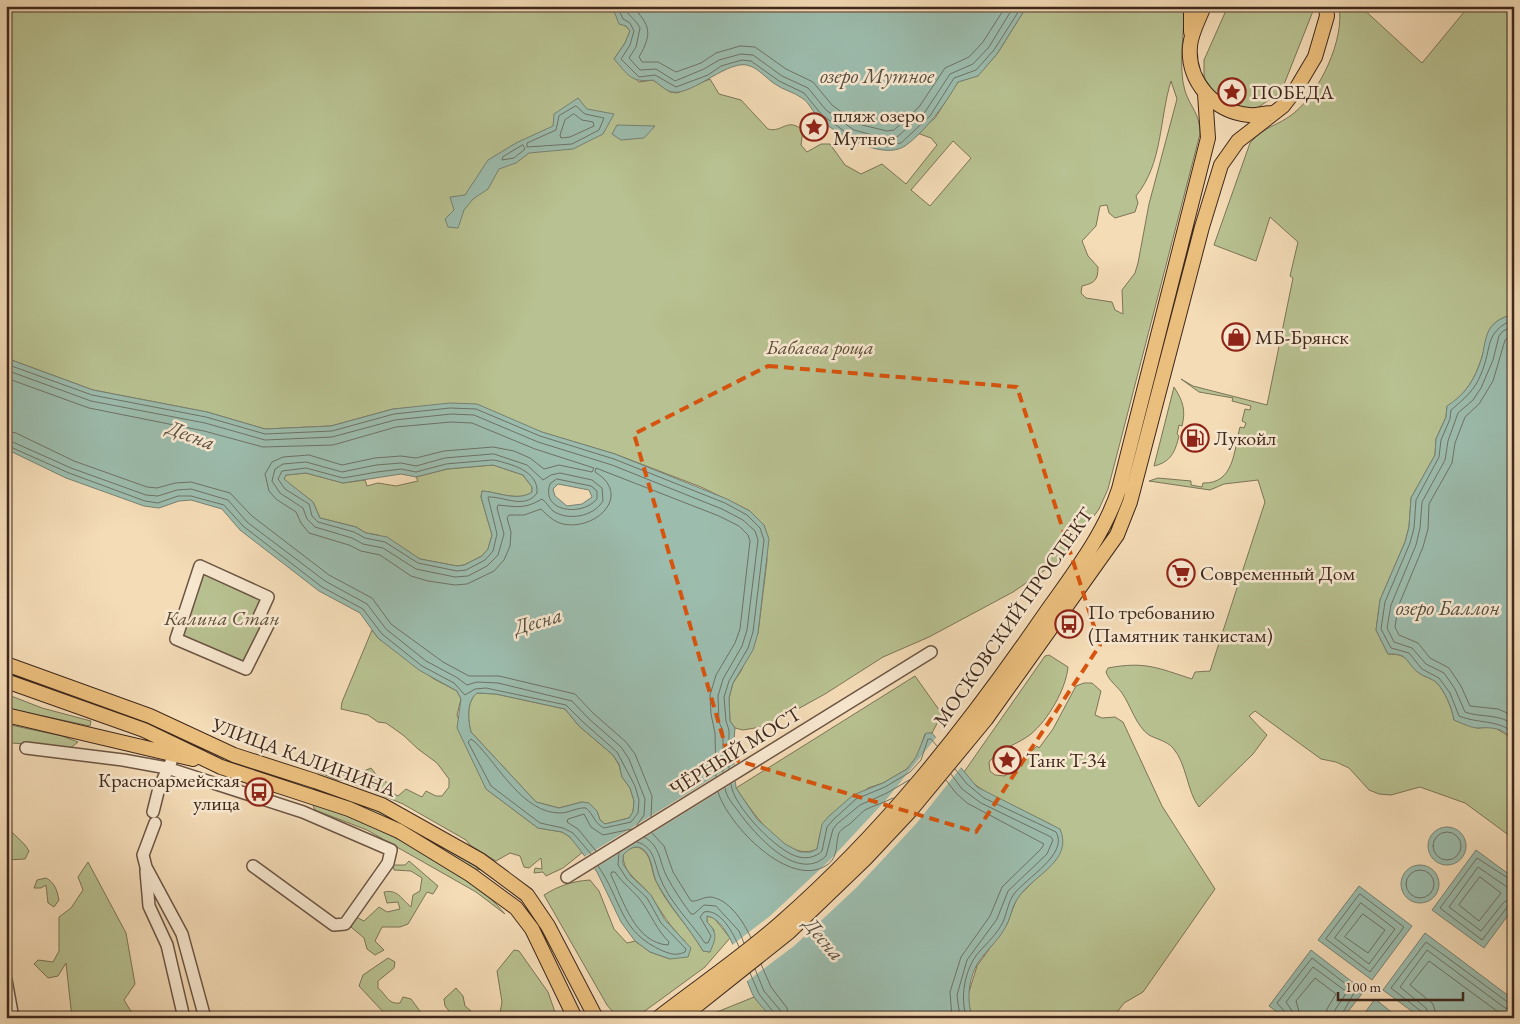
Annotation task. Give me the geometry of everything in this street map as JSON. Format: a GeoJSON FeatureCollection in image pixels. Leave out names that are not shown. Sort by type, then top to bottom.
{"type":"FeatureCollection","features":[{"type":"Feature","properties":{"kind":"main road"},"geometry":{"type":"LineString","coordinates":[[1191,6],[1191,63],[1198,83],[1205,94],[1224,108],[1249,115],[1272,112]]}},
{"type":"Feature","properties":{"kind":"main road"},"geometry":{"type":"LineString","coordinates":[[1190,45],[1204,6]]}},
{"type":"Feature","properties":{"kind":"main road","name":"МОСКОВСКИЙ ПРОСПЕКТ"},"geometry":{"type":"LineString","coordinates":[[681,1018],[789,932],[865,859],[910,811],[1122,526],[1130,502],[1202,227],[1222,166],[1238,141],[1272,112],[1283,106],[1296,89],[1315,57],[1327,16],[1326,6]]}},
{"type":"Feature","properties":{"kind":"main road","name":"МОСКОВСКИЙ ПРОСПЕКТ"},"geometry":{"type":"LineString","coordinates":[[658,1018],[781,923],[831,877],[901,804],[981,715],[1092,547],[1114,503],[1208,138],[1205,94]]}},
{"type":"Feature","properties":{"kind":"main road","name":"УЛИЦА КАЛИНИНА"},"geometry":{"type":"LineString","coordinates":[[6,664],[150,716],[227,753],[371,801],[406,818],[480,860],[527,895],[548,926],[596,1018]]}},
{"type":"Feature","properties":{"kind":"main road","name":"УЛИЦА КАЛИНИНА"},"geometry":{"type":"LineString","coordinates":[[6,680],[144,730],[206,760],[376,819],[471,875],[516,908],[527,923],[575,1018]]}},
{"type":"Feature","properties":{"kind":"main road"},"geometry":{"type":"LineString","coordinates":[[6,715],[92,733],[176,756],[206,760]]}},
{"type":"Feature","properties":{"kind":"street"},"geometry":{"type":"LineString","coordinates":[[200,566],[268,597],[258,619],[269,623],[246,669],[176,639],[200,566]]}},
{"type":"Feature","properties":{"kind":"street","name":"ЧЁРНЫЙ МОСТ"},"geometry":{"type":"LineString","coordinates":[[568,876],[931,652]]}},
{"type":"Feature","properties":{"kind":"street"},"geometry":{"type":"LineString","coordinates":[[26,748],[167,768],[247,796],[303,812],[391,850],[388,863],[345,924],[334,925],[253,866]]}},
{"type":"Feature","properties":{"kind":"street"},"geometry":{"type":"LineString","coordinates":[[176,756],[167,768],[143,855],[149,906],[167,945],[184,1018]]}},
{"type":"Feature","properties":{"kind":"street"},"geometry":{"type":"LineString","coordinates":[[146,868],[182,934],[205,1018]]}},
{"type":"Feature","properties":{"kind":"street"},"geometry":{"type":"LineString","coordinates":[[6,980],[13,1018]]}},
{"type":"Feature","properties":{"kind":"highlighted area"},"geometry":{"type":"Polygon","coordinates":[[[768,366],[1017,387],[1100,645],[976,832],[729,758],[634,434],[768,366]]]}},
{"type":"Feature","properties":{"kind":"green space","name":"Бабаева роща"},"geometry":{"type":"Polygon","coordinates":[[[6,6],[612,6],[613,11],[630,31],[625,43],[614,59],[639,82],[653,80],[670,92],[677,93],[710,79],[719,94],[741,100],[768,129],[773,130],[792,125],[803,130],[801,145],[807,152],[821,144],[830,144],[845,165],[861,174],[882,164],[906,184],[937,145],[931,138],[917,133],[935,118],[958,82],[978,75],[997,54],[1027,6],[1185,6],[1182,61],[1183,82],[1187,97],[1195,111],[1200,134],[1108,489],[1099,509],[1070,549],[1057,562],[1013,592],[929,637],[883,657],[825,694],[767,726],[743,730],[735,728],[730,721],[729,698],[733,683],[741,671],[758,633],[767,560],[764,525],[750,511],[701,487],[615,454],[541,432],[421,407],[393,409],[331,426],[265,429],[207,412],[93,390],[6,358],[6,6]],[[1171,81],[1156,155],[1145,183],[1136,196],[1138,203],[1135,212],[1115,218],[1109,213],[1107,205],[1100,206],[1096,226],[1082,241],[1088,256],[1098,267],[1095,280],[1090,284],[1082,286],[1081,293],[1086,298],[1112,302],[1115,310],[1123,314],[1122,290],[1135,273],[1138,263],[1149,204],[1177,99],[1171,81]],[[953,141],[911,190],[930,206],[971,158],[953,141]]]}},
{"type":"Feature","properties":{"kind":"green space"},"geometry":{"type":"Polygon","coordinates":[[[1228,6],[1315,6],[1281,92],[1257,108],[1243,111],[1229,107],[1208,89],[1204,75],[1204,60],[1228,6]]]}},
{"type":"Feature","properties":{"kind":"green space"},"geometry":{"type":"Polygon","coordinates":[[[1339,6],[1360,6],[1422,63],[1469,6],[1514,6],[1514,314],[1500,319],[1492,325],[1473,379],[1460,397],[1447,407],[1446,417],[1436,439],[1435,455],[1411,498],[1409,527],[1405,542],[1380,600],[1376,630],[1388,654],[1404,657],[1419,673],[1439,686],[1448,700],[1454,720],[1477,728],[1494,727],[1510,737],[1514,747],[1514,839],[1465,803],[1420,787],[1391,795],[1379,794],[1369,790],[1349,768],[1336,762],[1321,759],[1255,711],[1249,716],[1267,735],[1253,754],[1199,807],[1192,794],[1178,755],[1168,744],[1144,731],[1122,693],[1106,672],[1108,668],[1132,665],[1160,669],[1192,679],[1195,672],[1210,671],[1265,502],[1258,480],[1224,484],[1210,490],[1149,481],[1158,478],[1191,481],[1191,485],[1202,487],[1203,483],[1213,482],[1221,478],[1227,472],[1234,456],[1240,427],[1244,428],[1246,423],[1242,421],[1245,409],[1250,410],[1251,406],[1232,401],[1233,398],[1199,392],[1181,379],[1193,386],[1267,405],[1293,278],[1290,276],[1298,242],[1270,217],[1256,261],[1214,245],[1250,143],[1261,133],[1283,121],[1304,104],[1321,79],[1334,49],[1338,34],[1339,6]]]}},
{"type":"Feature","properties":{"kind":"green space"},"geometry":{"type":"Polygon","coordinates":[[[1174,387],[1183,406],[1182,426],[1179,425],[1177,434],[1179,436],[1171,456],[1165,462],[1154,466],[1174,387]]]}},
{"type":"Feature","properties":{"kind":"green space"},"geometry":{"type":"Polygon","coordinates":[[[493,465],[523,475],[532,487],[532,492],[526,495],[514,496],[482,491],[481,497],[492,535],[488,549],[482,556],[464,565],[457,566],[420,559],[378,535],[320,518],[313,502],[283,479],[286,475],[306,473],[343,483],[365,480],[367,486],[378,483],[396,486],[418,481],[416,477],[447,469],[493,465]]]}},
{"type":"Feature","properties":{"kind":"green space","name":"Калина Стан"},"geometry":{"type":"Polygon","coordinates":[[[200,566],[268,597],[258,619],[269,623],[246,669],[176,639],[200,566]]]}},
{"type":"Feature","properties":{"kind":"green space"},"geometry":{"type":"Polygon","coordinates":[[[372,630],[378,638],[434,679],[457,691],[461,699],[457,715],[486,789],[538,828],[562,832],[570,837],[583,852],[563,868],[546,876],[543,872],[534,873],[535,868],[542,869],[541,858],[529,868],[524,867],[520,856],[510,853],[496,861],[470,845],[466,840],[403,804],[374,792],[370,786],[363,788],[353,784],[350,780],[337,780],[318,772],[326,765],[342,769],[344,775],[350,777],[371,768],[378,777],[388,783],[388,791],[398,796],[406,789],[422,797],[426,791],[436,796],[442,796],[449,787],[449,779],[437,763],[403,735],[386,723],[378,722],[368,715],[341,709],[342,702],[372,630]]]}},
{"type":"Feature","properties":{"kind":"green space"},"geometry":{"type":"Polygon","coordinates":[[[1049,655],[1068,667],[1064,685],[1055,704],[1044,721],[1031,734],[993,757],[989,762],[990,771],[995,775],[1005,776],[1037,746],[1039,748],[1053,729],[1076,686],[1092,683],[1101,691],[1095,715],[1102,718],[1115,717],[1123,722],[1162,806],[1215,889],[1143,992],[1124,1003],[1113,1018],[973,1018],[969,1009],[968,995],[977,966],[1007,924],[1017,898],[1039,876],[1052,825],[987,793],[970,781],[964,772],[1045,656],[1049,655]]]}},
{"type":"Feature","properties":{"kind":"green space"},"geometry":{"type":"Polygon","coordinates":[[[915,676],[942,714],[932,733],[925,734],[917,757],[907,769],[883,783],[868,788],[829,816],[820,834],[817,849],[805,852],[793,849],[770,832],[736,788],[915,676]]]}},
{"type":"Feature","properties":{"kind":"green space"},"geometry":{"type":"Polygon","coordinates":[[[477,693],[496,694],[565,709],[579,726],[613,755],[619,765],[622,777],[630,788],[634,801],[633,812],[629,818],[605,824],[600,820],[597,811],[582,802],[559,808],[536,802],[471,732],[469,706],[477,693]]]}},
{"type":"Feature","properties":{"kind":"green space"},"geometry":{"type":"Polygon","coordinates":[[[6,694],[42,708],[91,721],[90,726],[6,708],[6,694]]]}},
{"type":"Feature","properties":{"kind":"green space"},"geometry":{"type":"Polygon","coordinates":[[[6,724],[62,736],[78,742],[68,750],[57,746],[6,742],[6,724]]]}},
{"type":"Feature","properties":{"kind":"green space"},"geometry":{"type":"Polygon","coordinates":[[[216,755],[378,809],[482,870],[476,869],[379,814],[225,762],[215,757],[216,755]]]}},
{"type":"Feature","properties":{"kind":"green space"},"geometry":{"type":"Polygon","coordinates":[[[312,803],[361,822],[416,848],[467,880],[505,914],[476,892],[367,830],[315,810],[312,803]]]}},
{"type":"Feature","properties":{"kind":"green space"},"geometry":{"type":"Polygon","coordinates":[[[6,824],[29,851],[25,859],[6,860],[6,824]]]}},
{"type":"Feature","properties":{"kind":"green space"},"geometry":{"type":"Polygon","coordinates":[[[638,847],[646,853],[660,889],[703,951],[710,952],[714,930],[707,922],[707,916],[714,918],[730,938],[705,967],[635,1018],[618,1018],[607,1005],[544,895],[566,884],[590,880],[599,891],[614,929],[627,943],[635,941],[650,952],[670,959],[685,941],[647,891],[626,868],[623,855],[630,848],[638,847]]]}},
{"type":"Feature","properties":{"kind":"green space"},"geometry":{"type":"Polygon","coordinates":[[[409,861],[438,886],[433,894],[427,892],[408,924],[400,927],[382,927],[375,941],[384,950],[375,955],[367,949],[364,938],[351,927],[356,917],[364,921],[379,907],[387,912],[400,909],[398,902],[387,903],[384,892],[396,893],[411,907],[413,895],[420,891],[422,878],[411,871],[394,870],[393,865],[405,865],[409,861]]]}},
{"type":"Feature","properties":{"kind":"green space"},"geometry":{"type":"Polygon","coordinates":[[[88,862],[126,933],[135,984],[124,1000],[135,1018],[72,1018],[66,963],[58,976],[48,978],[34,964],[38,960],[53,962],[59,951],[59,917],[71,908],[83,890],[78,877],[88,862]]]}},
{"type":"Feature","properties":{"kind":"green space"},"geometry":{"type":"Polygon","coordinates":[[[46,878],[54,885],[59,900],[54,907],[48,903],[46,885],[41,888],[34,888],[37,880],[46,878]]]}},
{"type":"Feature","properties":{"kind":"green space"},"geometry":{"type":"Polygon","coordinates":[[[514,950],[519,951],[548,992],[557,1018],[499,1018],[502,1002],[497,971],[514,950]]]}},
{"type":"Feature","properties":{"kind":"green space"},"geometry":{"type":"Polygon","coordinates":[[[388,958],[395,962],[394,968],[378,981],[378,988],[396,1003],[400,1003],[403,997],[411,999],[425,1018],[389,1018],[391,1012],[385,1014],[359,986],[363,975],[388,958]]]}},
{"type":"Feature","properties":{"kind":"green space"},"geometry":{"type":"Polygon","coordinates":[[[456,988],[463,996],[465,1006],[471,1011],[464,1018],[454,1017],[445,1006],[444,999],[456,988]]]}},
{"type":"Feature","properties":{"kind":"green space"},"geometry":{"type":"Polygon","coordinates":[[[754,997],[772,1018],[706,1018],[712,1014],[754,997]]]}},
{"type":"Feature","properties":{"kind":"water","name":"озеро Мутное"},"geometry":{"type":"Polygon","coordinates":[[[612,6],[1027,6],[997,54],[978,76],[958,82],[934,117],[913,140],[896,150],[885,150],[872,148],[847,138],[817,116],[805,100],[778,86],[757,69],[750,66],[732,67],[681,92],[672,92],[665,89],[653,80],[646,81],[630,77],[614,59],[625,43],[630,31],[626,26],[619,24],[612,6]]]}},
{"type":"Feature","properties":{"kind":"water"},"geometry":{"type":"Polygon","coordinates":[[[578,98],[587,109],[614,114],[603,134],[573,149],[529,153],[516,163],[499,169],[488,189],[473,199],[464,210],[458,228],[448,227],[445,219],[454,210],[450,197],[465,195],[488,160],[516,143],[553,126],[554,114],[578,98]]]}},
{"type":"Feature","properties":{"kind":"water"},"geometry":{"type":"Polygon","coordinates":[[[617,125],[655,126],[644,138],[621,140],[612,134],[617,125]]]}},
{"type":"Feature","properties":{"kind":"water","name":"озеро Баллон"},"geometry":{"type":"Polygon","coordinates":[[[1514,314],[1514,747],[1505,732],[1489,728],[1472,727],[1454,720],[1448,700],[1436,682],[1419,673],[1404,657],[1388,654],[1376,630],[1380,600],[1405,542],[1409,527],[1411,498],[1435,455],[1436,439],[1446,417],[1447,406],[1465,391],[1473,379],[1492,325],[1500,319],[1514,314]]]}},
{"type":"Feature","properties":{"kind":"water","name":"Десна"},"geometry":{"type":"Polygon","coordinates":[[[6,358],[93,390],[207,412],[265,429],[331,426],[393,409],[450,403],[477,404],[542,432],[615,454],[727,499],[750,511],[764,525],[769,539],[758,633],[753,650],[733,683],[729,698],[730,721],[735,728],[733,752],[736,788],[757,819],[785,844],[800,852],[811,852],[817,849],[822,824],[829,816],[853,795],[883,783],[907,769],[916,757],[926,733],[932,733],[977,787],[1060,829],[1063,840],[1061,850],[1057,859],[1050,867],[1018,898],[1004,930],[978,962],[974,970],[969,994],[973,1018],[772,1018],[754,997],[736,951],[723,927],[716,920],[707,916],[707,922],[713,929],[715,939],[710,952],[703,951],[661,890],[646,852],[637,847],[630,849],[623,855],[623,864],[631,876],[651,895],[665,920],[691,948],[688,957],[670,959],[650,952],[635,941],[621,922],[597,872],[570,837],[562,832],[538,828],[486,789],[457,728],[461,699],[457,691],[419,670],[378,638],[360,613],[319,591],[240,530],[222,509],[191,500],[179,501],[159,508],[144,506],[66,478],[6,449],[6,358]],[[493,465],[447,469],[416,477],[401,474],[343,483],[306,473],[286,475],[284,479],[313,502],[320,518],[356,527],[366,533],[387,537],[420,559],[457,566],[464,565],[482,556],[488,549],[492,535],[481,497],[482,491],[508,496],[521,496],[532,492],[532,487],[523,475],[493,465]],[[558,484],[553,489],[555,496],[567,506],[582,504],[592,497],[589,490],[558,484]],[[477,693],[469,706],[471,732],[536,802],[559,808],[582,802],[589,803],[597,811],[600,820],[605,824],[629,818],[633,812],[634,801],[630,788],[622,777],[619,764],[613,755],[579,726],[565,709],[496,694],[477,693]]]}},
{"type":"Feature","properties":{"kind":"water"},"geometry":{"type":"Polygon","coordinates":[[[1447,827],[1461,832],[1466,846],[1461,860],[1447,865],[1433,860],[1428,846],[1433,832],[1447,827]]]}},
{"type":"Feature","properties":{"kind":"water"},"geometry":{"type":"Polygon","coordinates":[[[1476,850],[1514,878],[1514,907],[1484,948],[1432,910],[1476,850]]]}},
{"type":"Feature","properties":{"kind":"water"},"geometry":{"type":"Polygon","coordinates":[[[1420,865],[1434,870],[1439,884],[1434,898],[1420,903],[1406,898],[1401,884],[1406,870],[1420,865]]]}},
{"type":"Feature","properties":{"kind":"water"},"geometry":{"type":"Polygon","coordinates":[[[1359,886],[1412,926],[1372,980],[1318,940],[1359,886]]]}},
{"type":"Feature","properties":{"kind":"water"},"geometry":{"type":"Polygon","coordinates":[[[1425,933],[1514,1000],[1514,1018],[1421,1018],[1383,990],[1425,933]]]}},
{"type":"Feature","properties":{"kind":"water"},"geometry":{"type":"Polygon","coordinates":[[[1311,950],[1364,991],[1343,1018],[1285,1018],[1269,1006],[1311,950]]]}},
{"type":"Feature","properties":{"kind":"water"},"geometry":{"type":"Polygon","coordinates":[[[1375,999],[1399,1018],[1361,1018],[1375,999]]]}},
{"type":"Feature","properties":{"kind":"pier"},"geometry":{"type":"Polygon","coordinates":[[[938,735],[962,766],[916,824],[857,887],[794,946],[746,982],[731,946],[770,916],[830,860],[886,800],[938,735]]]}},
{"type":"Feature","properties":{"kind":"pier"},"geometry":{"type":"Polygon","coordinates":[[[737,763],[738,780],[592,870],[584,857],[737,763]]]}},
{"type":"Feature","properties":{"kind":"place","name":"ПОБЕДА"},"geometry":{"type":"Point","coordinates":[1232,92]}},
{"type":"Feature","properties":{"kind":"place","name":"пляж озеро Мутное"},"geometry":{"type":"Point","coordinates":[814,127]}},
{"type":"Feature","properties":{"kind":"place","name":"МБ-Брянск"},"geometry":{"type":"Point","coordinates":[1236,337]}},
{"type":"Feature","properties":{"kind":"place","name":"Лукойл"},"geometry":{"type":"Point","coordinates":[1195,438]}},
{"type":"Feature","properties":{"kind":"place","name":"Современный Дом"},"geometry":{"type":"Point","coordinates":[1181,573]}},
{"type":"Feature","properties":{"kind":"place","name":"По требованию (Памятник танкистам)"},"geometry":{"type":"Point","coordinates":[1069,624]}},
{"type":"Feature","properties":{"kind":"place","name":"Танк Т-34"},"geometry":{"type":"Point","coordinates":[1007,760]}},
{"type":"Feature","properties":{"kind":"place","name":"Красноармейская улица"},"geometry":{"type":"Point","coordinates":[259,792]}}]}
